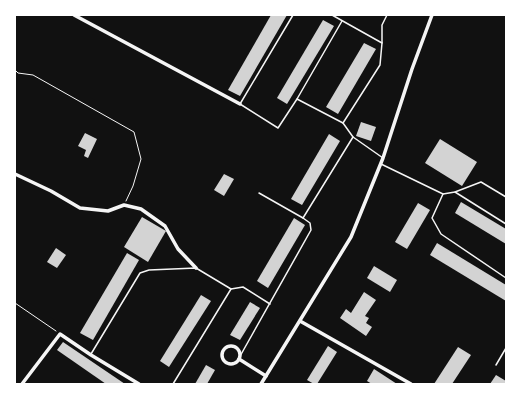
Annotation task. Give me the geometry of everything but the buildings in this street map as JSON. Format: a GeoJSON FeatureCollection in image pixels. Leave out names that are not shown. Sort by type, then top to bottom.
{"type":"FeatureCollection","features":[{"type":"Feature","properties":{"kind":"street"},"geometry":{"type":"LineString","coordinates":[[74,15],[240,104]]}},
{"type":"Feature","properties":{"kind":"street"},"geometry":{"type":"LineString","coordinates":[[261,384],[350,237],[381,164],[412,69],[432,15]]}},
{"type":"Feature","properties":{"kind":"street"},"geometry":{"type":"LineString","coordinates":[[15,174],[51,191],[80,208],[108,211],[124,205],[141,209],[165,226],[178,249],[196,268]]}},
{"type":"Feature","properties":{"kind":"street"},"geometry":{"type":"LineString","coordinates":[[300,321],[411,384]]}},
{"type":"Feature","properties":{"kind":"street"},"geometry":{"type":"LineString","coordinates":[[22,384],[60,334],[139,384]]}},
{"type":"Feature","properties":{"kind":"street"},"geometry":{"type":"LineString","coordinates":[[227,347],[236,347],[239,352],[239,359],[233,363],[228,363],[223,358],[222,352],[227,347]]}},
{"type":"Feature","properties":{"kind":"street"},"geometry":{"type":"LineString","coordinates":[[239,359],[266,376]]}},
{"type":"Feature","properties":{"kind":"lane"},"geometry":{"type":"LineString","coordinates":[[293,15],[240,104],[278,128],[297,99],[342,21]]}},
{"type":"Feature","properties":{"kind":"lane"},"geometry":{"type":"LineString","coordinates":[[332,15],[382,43]]}},
{"type":"Feature","properties":{"kind":"lane"},"geometry":{"type":"LineString","coordinates":[[342,123],[380,65],[382,25],[387,15]]}},
{"type":"Feature","properties":{"kind":"lane"},"geometry":{"type":"LineString","coordinates":[[297,99],[342,123],[353,137],[383,158]]}},
{"type":"Feature","properties":{"kind":"lane"},"geometry":{"type":"LineString","coordinates":[[303,218],[353,137]]}},
{"type":"Feature","properties":{"kind":"lane"},"geometry":{"type":"LineString","coordinates":[[381,164],[443,194],[455,192],[481,182],[506,197]]}},
{"type":"Feature","properties":{"kind":"lane"},"geometry":{"type":"LineString","coordinates":[[455,192],[506,224]]}},
{"type":"Feature","properties":{"kind":"lane"},"geometry":{"type":"LineString","coordinates":[[239,359],[311,230],[310,223],[303,218],[259,193]]}},
{"type":"Feature","properties":{"kind":"lane"},"geometry":{"type":"LineString","coordinates":[[443,194],[432,218],[441,234],[506,278]]}},
{"type":"Feature","properties":{"kind":"lane"},"geometry":{"type":"LineString","coordinates":[[91,355],[140,273],[149,270],[196,268],[232,289],[243,287],[270,304]]}},
{"type":"Feature","properties":{"kind":"lane"},"geometry":{"type":"LineString","coordinates":[[173,384],[232,289]]}},
{"type":"Feature","properties":{"kind":"lane"},"geometry":{"type":"LineString","coordinates":[[496,365],[506,348]]}},
{"type":"Feature","properties":{"kind":"path"},"geometry":{"type":"LineString","coordinates":[[15,70],[33,75],[134,132],[141,159],[133,186],[124,205]]}},
{"type":"Feature","properties":{"kind":"path"},"geometry":{"type":"LineString","coordinates":[[15,303],[60,334]]}}]}
